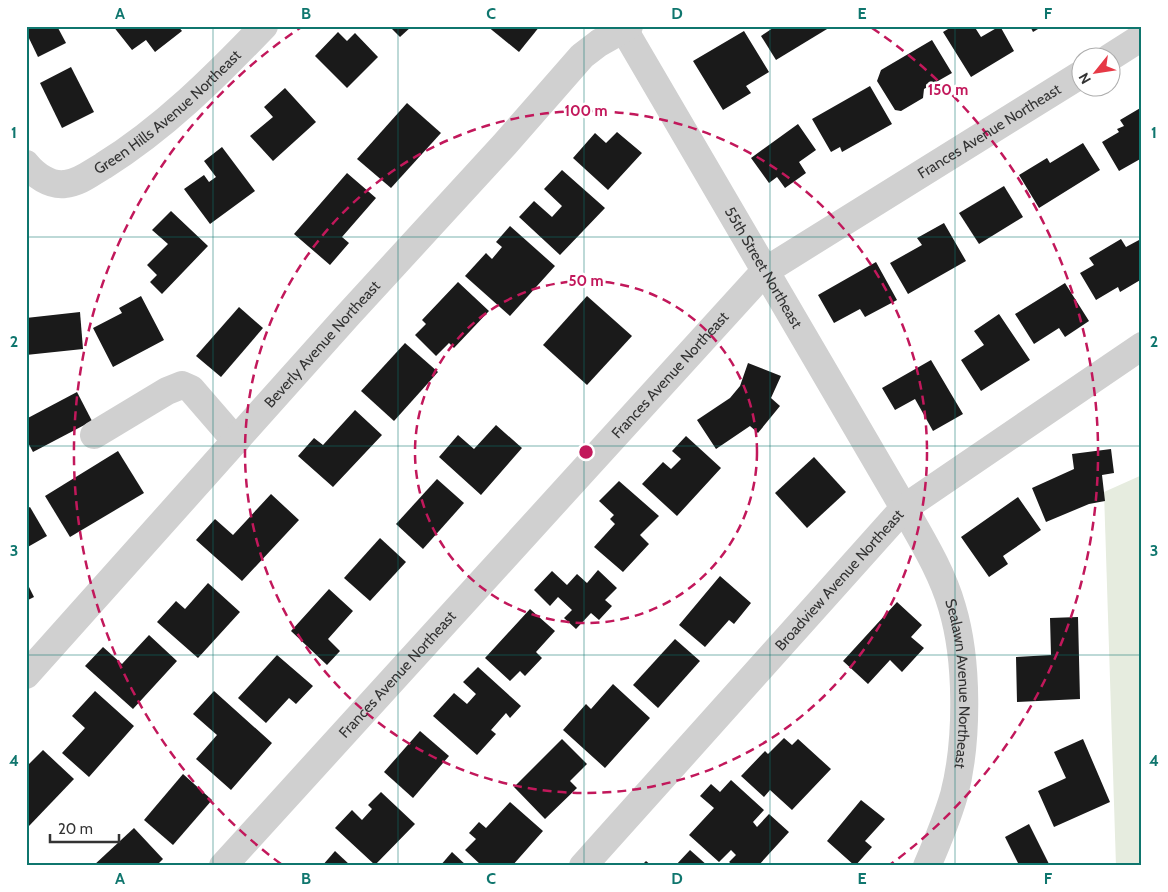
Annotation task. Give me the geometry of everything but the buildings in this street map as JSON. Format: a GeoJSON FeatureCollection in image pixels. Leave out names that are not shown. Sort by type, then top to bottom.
{"type":"FeatureCollection","features":[{"type":"Feature","properties":{"kind":"street","name":"Green Hills Avenue Northeast"},"geometry":{"type":"LineString","coordinates":[[26,164],[44,179],[64,184],[72,183],[88,175],[113,160],[151,132],[214,77],[264,26]]}},
{"type":"Feature","properties":{"kind":"street","name":"55th Street Northeast"},"geometry":{"type":"LineString","coordinates":[[625,27],[904,508]]}},
{"type":"Feature","properties":{"kind":"street","name":"Beverly Avenue Northeast"},"geometry":{"type":"LineString","coordinates":[[26,675],[505,144],[582,56],[600,42],[625,27]]}},
{"type":"Feature","properties":{"kind":"street"},"geometry":{"type":"LineString","coordinates":[[1120,51],[1142,37]]}},
{"type":"Feature","properties":{"kind":"street","name":"Frances Avenue Northeast"},"geometry":{"type":"LineString","coordinates":[[223,866],[765,271],[1070,81]]}},
{"type":"Feature","properties":{"kind":"street","name":"Broadview Avenue Northeast"},"geometry":{"type":"LineString","coordinates":[[583,866],[904,508],[1142,346]]}},
{"type":"Feature","properties":{"kind":"street"},"geometry":{"type":"LineString","coordinates":[[94,435],[167,391],[182,386],[191,389],[236,440]]}},
{"type":"Feature","properties":{"kind":"street","name":"Sealawn Avenue Northeast"},"geometry":{"type":"LineString","coordinates":[[904,508],[939,574],[952,606],[964,674],[961,755],[954,794],[927,866]]}},
{"type":"Feature","properties":{"kind":"shaded area"},"geometry":{"type":"Polygon","coordinates":[[[1142,475],[1142,866],[1116,866],[1104,492],[1142,475]]]}}]}
